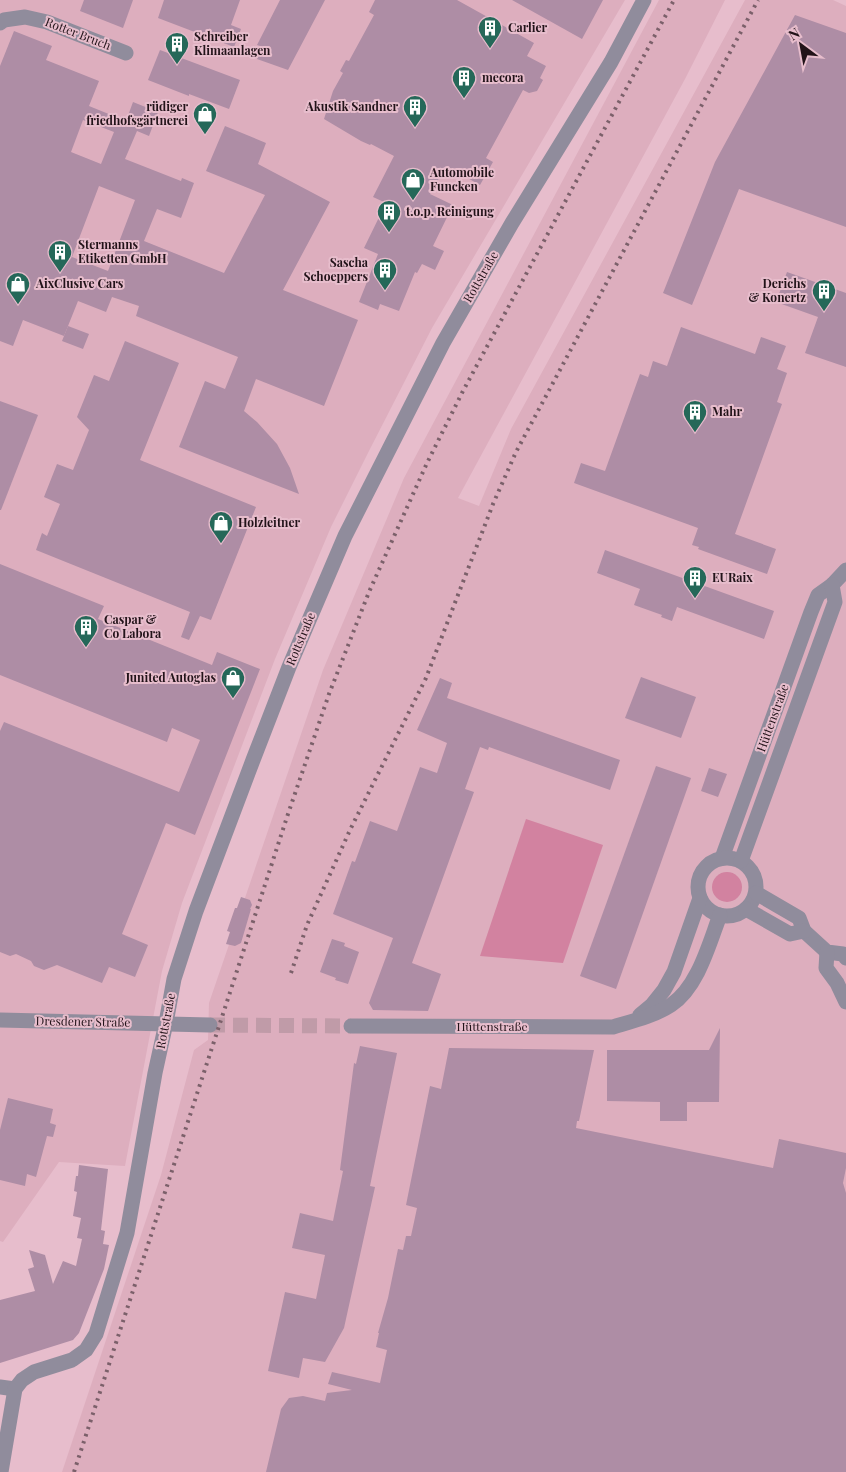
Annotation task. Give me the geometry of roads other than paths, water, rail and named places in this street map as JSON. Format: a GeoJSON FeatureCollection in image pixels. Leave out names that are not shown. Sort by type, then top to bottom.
{"type":"FeatureCollection","features":[{"type":"Feature","properties":{"kind":"street","name":"Rottstraße"},"geometry":{"type":"LineString","coordinates":[[16,1389],[22,1380],[34,1372],[72,1360],[86,1350],[96,1334],[127,1233],[155,1073],[174,979],[196,911],[289,667],[345,536],[443,343],[517,215],[611,62],[644,0]]}},
{"type":"Feature","properties":{"kind":"street","name":"Rotter Bruch"},"geometry":{"type":"LineString","coordinates":[[0,23],[4,20],[25,17],[48,22],[126,53]]}},
{"type":"Feature","properties":{"kind":"street","name":"Hüttenstraße"},"geometry":{"type":"LineString","coordinates":[[722,858],[818,595],[832,585],[846,570]]}},
{"type":"Feature","properties":{"kind":"street","name":"Hüttenstraße"},"geometry":{"type":"LineString","coordinates":[[741,861],[835,602],[832,585]]}},
{"type":"Feature","properties":{"kind":"street"},"geometry":{"type":"LineString","coordinates":[[722,858],[735,858],[741,861],[754,874],[756,893],[752,902],[746,909],[730,916],[712,912],[700,898],[699,878],[709,864],[722,858]]}},
{"type":"Feature","properties":{"kind":"street"},"geometry":{"type":"LineString","coordinates":[[756,893],[799,918],[804,931],[827,952],[843,954],[846,958]]}},
{"type":"Feature","properties":{"kind":"street","name":"Hüttenstraße"},"geometry":{"type":"LineString","coordinates":[[633,1021],[652,1005],[664,990],[674,972],[700,898]]}},
{"type":"Feature","properties":{"kind":"street"},"geometry":{"type":"LineString","coordinates":[[746,909],[790,934],[804,931]]}},
{"type":"Feature","properties":{"kind":"street","name":"Hüttenstraße"},"geometry":{"type":"LineString","coordinates":[[351,1026],[613,1027],[633,1021],[652,1015],[672,1005],[686,992],[700,966],[720,915]]}},
{"type":"Feature","properties":{"kind":"street"},"geometry":{"type":"LineString","coordinates":[[827,952],[826,968],[837,983],[846,1002]]}},
{"type":"Feature","properties":{"kind":"street","name":"Dresdener Straße"},"geometry":{"type":"LineString","coordinates":[[0,1020],[166,1023]]}},
{"type":"Feature","properties":{"kind":"street"},"geometry":{"type":"LineString","coordinates":[[166,1023],[210,1025]]}},
{"type":"Feature","properties":{"kind":"street"},"geometry":{"type":"LineString","coordinates":[[0,1387],[16,1389],[1,1472]]}},
{"type":"Feature","properties":{"kind":"tunnel"},"geometry":{"type":"LineString","coordinates":[[210,1025],[351,1026]]}},
{"type":"Feature","properties":{"kind":"railway"},"geometry":{"type":"LineString","coordinates":[[74,1472],[288,814],[329,694],[369,592],[427,463],[463,391],[674,0]]}},
{"type":"Feature","properties":{"kind":"railway"},"geometry":{"type":"LineString","coordinates":[[291,973],[307,925],[350,830],[426,678],[493,504],[516,452],[758,0]]}},
{"type":"Feature","properties":{"kind":"place","name":"Carlier"},"geometry":{"type":"Point","coordinates":[490,49]}},
{"type":"Feature","properties":{"kind":"place","name":"Schreiber Klimaanlagen"},"geometry":{"type":"Point","coordinates":[177,65]}},
{"type":"Feature","properties":{"kind":"place","name":"mecora"},"geometry":{"type":"Point","coordinates":[464,99]}},
{"type":"Feature","properties":{"kind":"place","name":"Akustik Sandner"},"geometry":{"type":"Point","coordinates":[415,128]}},
{"type":"Feature","properties":{"kind":"place","name":"rüdiger friedhofsgärtnerei"},"geometry":{"type":"Point","coordinates":[205,135]}},
{"type":"Feature","properties":{"kind":"place","name":"Automobile Funcken"},"geometry":{"type":"Point","coordinates":[413,201]}},
{"type":"Feature","properties":{"kind":"place","name":"t.o.p. Reinigung"},"geometry":{"type":"Point","coordinates":[389,233]}},
{"type":"Feature","properties":{"kind":"place","name":"Stermanns Etiketten GmbH"},"geometry":{"type":"Point","coordinates":[60,273]}},
{"type":"Feature","properties":{"kind":"place","name":"Sascha Schoeppers"},"geometry":{"type":"Point","coordinates":[385,291]}},
{"type":"Feature","properties":{"kind":"place","name":"AixClusive Cars"},"geometry":{"type":"Point","coordinates":[18,305]}},
{"type":"Feature","properties":{"kind":"place","name":"Derichs & Konertz"},"geometry":{"type":"Point","coordinates":[824,312]}},
{"type":"Feature","properties":{"kind":"place","name":"Mahr"},"geometry":{"type":"Point","coordinates":[695,433]}},
{"type":"Feature","properties":{"kind":"place","name":"Holzleitner"},"geometry":{"type":"Point","coordinates":[221,544]}},
{"type":"Feature","properties":{"kind":"place","name":"EURaix"},"geometry":{"type":"Point","coordinates":[695,599]}},
{"type":"Feature","properties":{"kind":"place","name":"Caspar & Co Labora"},"geometry":{"type":"Point","coordinates":[86,648]}},
{"type":"Feature","properties":{"kind":"place","name":"Junited Autoglas"},"geometry":{"type":"Point","coordinates":[233,699]}}]}
